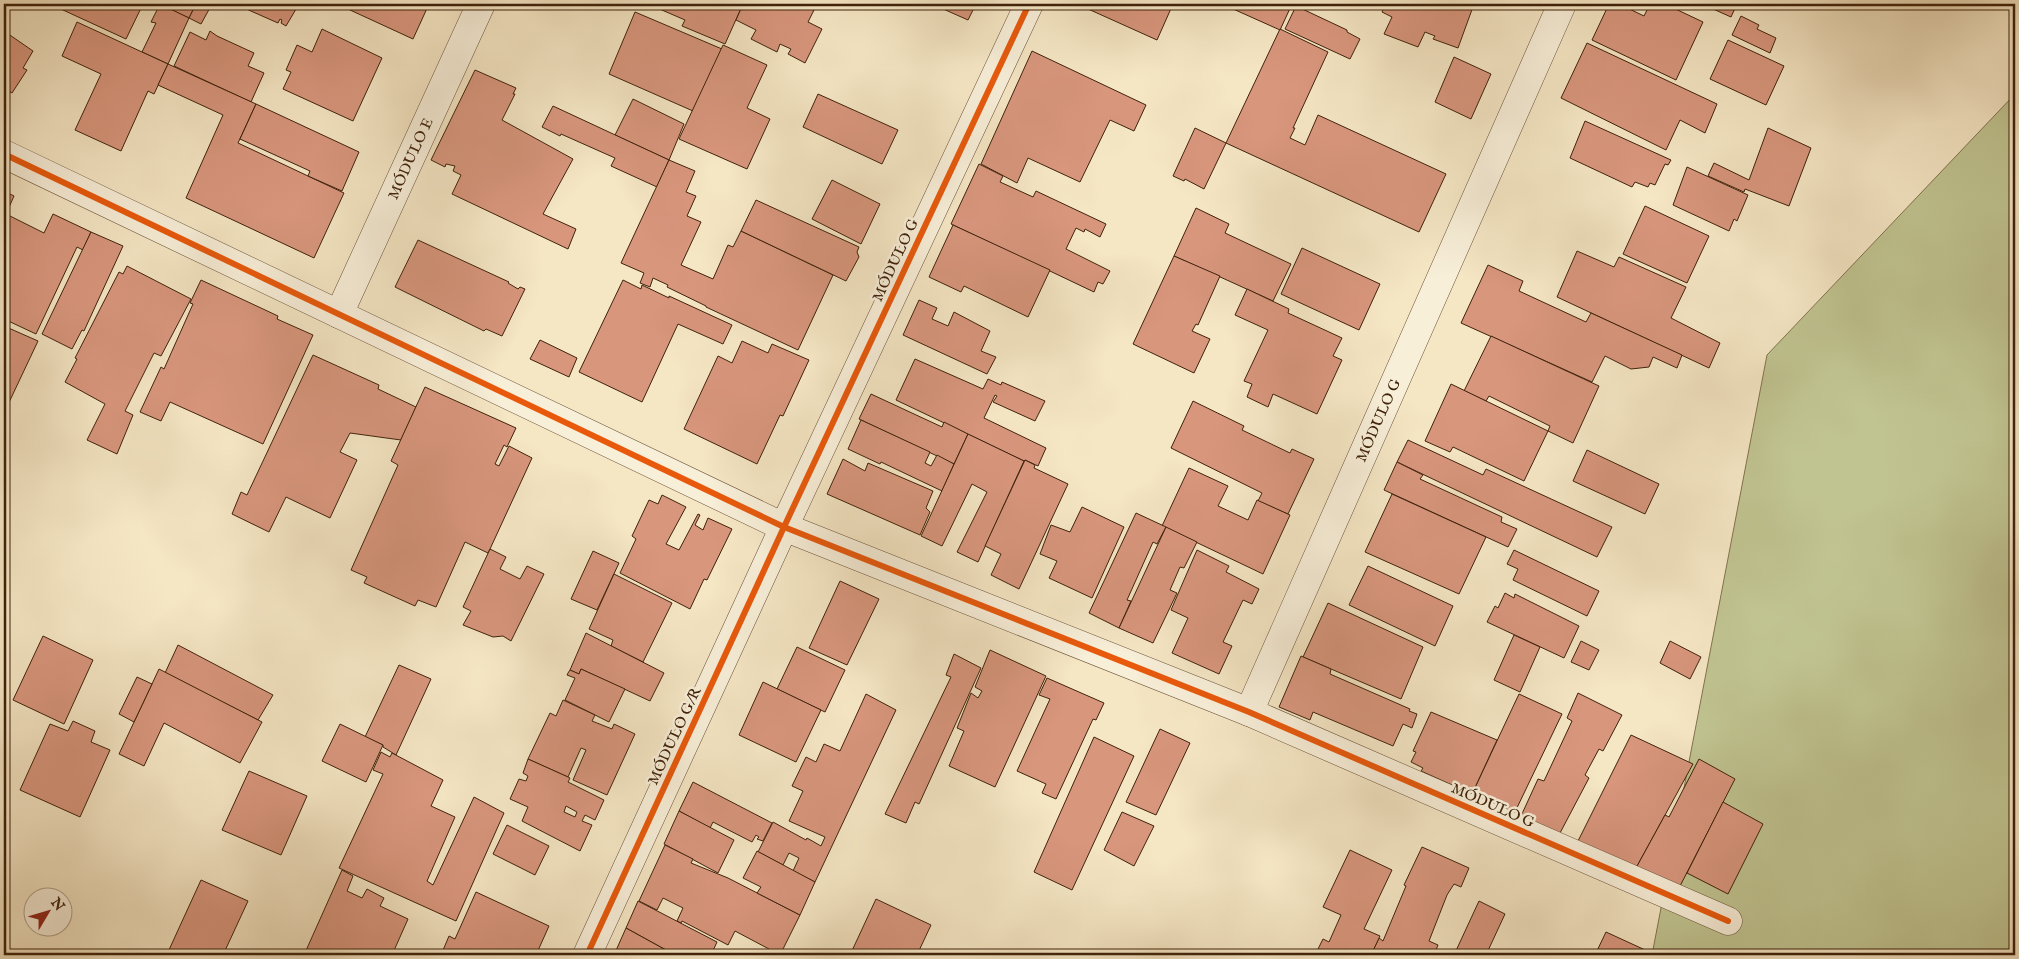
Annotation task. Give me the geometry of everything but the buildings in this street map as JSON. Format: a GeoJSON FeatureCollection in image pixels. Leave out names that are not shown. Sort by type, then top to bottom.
{"type":"FeatureCollection","features":[{"type":"Feature","properties":{"kind":"street","name":"MÓDULO E"},"geometry":{"type":"LineString","coordinates":[[339,314],[481,4]]}},
{"type":"Feature","properties":{"kind":"street","name":"MÓDULO G"},"geometry":{"type":"LineString","coordinates":[[784,527],[1030,4]]}},
{"type":"Feature","properties":{"kind":"street","name":"MÓDULO G"},"geometry":{"type":"LineString","coordinates":[[1558,5],[1249,712],[1728,921]]}},
{"type":"Feature","properties":{"kind":"street"},"geometry":{"type":"LineString","coordinates":[[4,154],[784,527],[1249,712]]}},
{"type":"Feature","properties":{"kind":"street","name":"MÓDULO G/R"},"geometry":{"type":"LineString","coordinates":[[587,955],[784,527]]}},
{"type":"Feature","properties":{"kind":"green space"},"geometry":{"type":"Polygon","coordinates":[[[2015,94],[2015,955],[1652,955],[1767,355],[2015,94]]]}},
{"type":"Feature","properties":{"kind":"cycle path"},"geometry":{"type":"LineString","coordinates":[[587,955],[784,527],[1029,4]]}},
{"type":"Feature","properties":{"kind":"cycle path"},"geometry":{"type":"LineString","coordinates":[[4,154],[784,527],[1249,712],[1728,921]]}}]}
